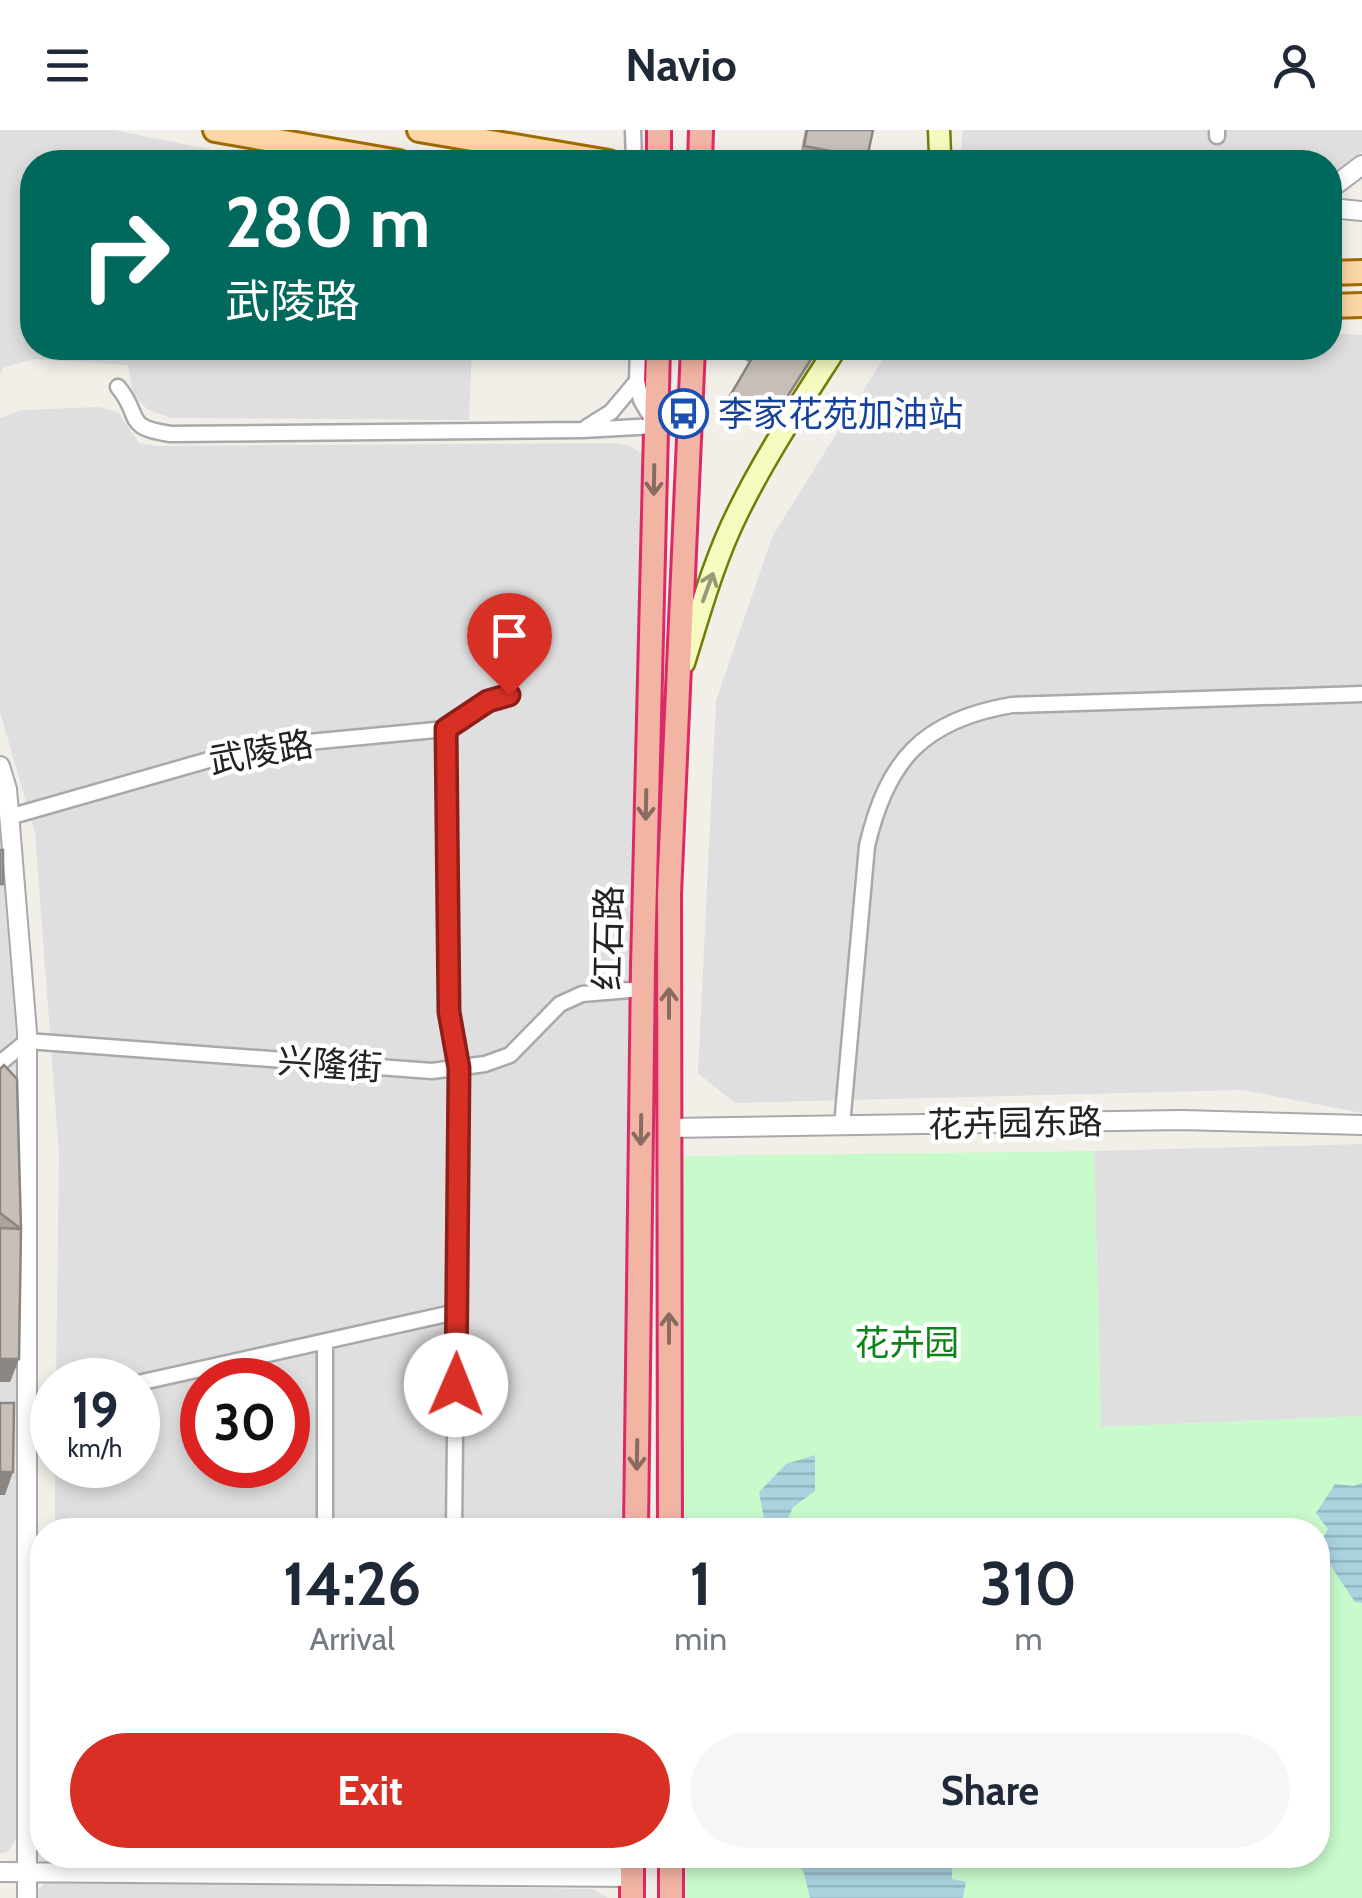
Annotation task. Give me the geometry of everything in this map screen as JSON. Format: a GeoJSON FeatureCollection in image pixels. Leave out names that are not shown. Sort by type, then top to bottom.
{"type":"FeatureCollection","features":[{"type":"Feature","properties":{"kind":"highway","name":"红石路"},"geometry":{"type":"LineString","coordinates":[[636,1518],[642,990],[658,360]]}},
{"type":"Feature","properties":{"kind":"highway","name":"红石路"},"geometry":{"type":"LineString","coordinates":[[670,1518],[670,894],[692,360]]}},
{"type":"Feature","properties":{"kind":"highway"},"geometry":{"type":"LineString","coordinates":[[671,1868],[672,1898]]}},
{"type":"Feature","properties":{"kind":"main road"},"geometry":{"type":"LineString","coordinates":[[215,130],[331,150]]}},
{"type":"Feature","properties":{"kind":"main road"},"geometry":{"type":"LineString","coordinates":[[419,130],[540,150]]}},
{"type":"Feature","properties":{"kind":"main road","name":"红石路"},"geometry":{"type":"LineString","coordinates":[[680,680],[706,590],[737,513],[828,360]]}},
{"type":"Feature","properties":{"kind":"street"},"geometry":{"type":"LineString","coordinates":[[118,387],[126,396],[134,421],[146,430],[171,434],[656,426],[641,400],[638,360]]}},
{"type":"Feature","properties":{"kind":"street"},"geometry":{"type":"LineString","coordinates":[[582,430],[611,412],[637,381]]}},
{"type":"Feature","properties":{"kind":"street"},"geometry":{"type":"LineString","coordinates":[[842,1126],[867,846],[877,803],[893,771],[939,728],[974,711],[1012,705],[1362,694]]}},
{"type":"Feature","properties":{"kind":"street","name":"武陵路"},"geometry":{"type":"LineString","coordinates":[[9,817],[230,756],[298,743],[446,729],[488,701],[509,695]]}},
{"type":"Feature","properties":{"kind":"street"},"geometry":{"type":"LineString","coordinates":[[446,729],[449,1012],[459,1068],[454,1518]]}},
{"type":"Feature","properties":{"kind":"street"},"geometry":{"type":"LineString","coordinates":[[0,766],[7,789],[27,1041],[27,1408],[32,1518]]}},
{"type":"Feature","properties":{"kind":"street","name":"兴隆街"},"geometry":{"type":"LineString","coordinates":[[27,1041],[432,1071],[484,1064],[510,1054],[560,1004],[582,994],[642,990]]}},
{"type":"Feature","properties":{"kind":"street"},"geometry":{"type":"LineString","coordinates":[[0,1063],[27,1041]]}},
{"type":"Feature","properties":{"kind":"street","name":"花卉园东路"},"geometry":{"type":"LineString","coordinates":[[669,1128],[1182,1120],[1362,1124]]}},
{"type":"Feature","properties":{"kind":"street"},"geometry":{"type":"LineString","coordinates":[[160,1378],[456,1312]]}},
{"type":"Feature","properties":{"kind":"street"},"geometry":{"type":"LineString","coordinates":[[324,1518],[325,1342]]}},
{"type":"Feature","properties":{"kind":"street"},"geometry":{"type":"LineString","coordinates":[[27,1898],[30,1718]]}},
{"type":"Feature","properties":{"kind":"street"},"geometry":{"type":"LineString","coordinates":[[0,1872],[176,1868]]}},
{"type":"Feature","properties":{"kind":"street"},"geometry":{"type":"LineString","coordinates":[[427,1868],[632,1876]]}},
{"type":"Feature","properties":{"kind":"shaded area"},"geometry":{"type":"Polygon","coordinates":[[[0,130],[114,130],[213,150],[20,150],[20,360],[29,360],[3,368],[0,375],[0,130]]]}},
{"type":"Feature","properties":{"kind":"shaded area"},"geometry":{"type":"Polygon","coordinates":[[[963,130],[1362,130],[1362,152],[1342,166],[1342,150],[961,150],[963,130]]]}},
{"type":"Feature","properties":{"kind":"shaded area"},"geometry":{"type":"Polygon","coordinates":[[[1342,334],[1362,335],[1362,1113],[1243,1090],[735,1103],[698,1073],[716,701],[772,537],[883,360],[1342,360],[1342,334]]]}},
{"type":"Feature","properties":{"kind":"shaded area"},"geometry":{"type":"Polygon","coordinates":[[[48,360],[472,360],[469,420],[170,418],[147,409],[133,394],[128,365],[48,360]]]}},
{"type":"Feature","properties":{"kind":"shaded area"},"geometry":{"type":"Polygon","coordinates":[[[99,407],[118,412],[139,443],[158,446],[616,443],[643,454],[622,1518],[55,1518],[55,1488],[160,1488],[160,1358],[56,1358],[59,1154],[35,833],[0,712],[0,418],[21,410],[99,407]]]}},
{"type":"Feature","properties":{"kind":"shaded area"},"geometry":{"type":"Polygon","coordinates":[[[0,800],[17,1032],[18,1836],[9,1851],[0,1854],[0,800]]]}},
{"type":"Feature","properties":{"kind":"shaded area"},"geometry":{"type":"Polygon","coordinates":[[[1362,1144],[1362,1416],[1101,1427],[1094,1151],[1362,1144]]]}},
{"type":"Feature","properties":{"kind":"shaded area"},"geometry":{"type":"Polygon","coordinates":[[[59,1880],[593,1889],[608,1898],[37,1898],[37,1891],[45,1883],[59,1880]]]}},
{"type":"Feature","properties":{"kind":"green space","name":"花卉园"},"geometry":{"type":"Polygon","coordinates":[[[1094,1151],[1101,1427],[1362,1416],[1362,1898],[686,1898],[686,1868],[1330,1868],[1330,1518],[684,1518],[683,1156],[1094,1151]]]}},
{"type":"Feature","properties":{"kind":"water"},"geometry":{"type":"Polygon","coordinates":[[[815,1455],[815,1491],[793,1507],[788,1518],[764,1518],[759,1492],[786,1464],[815,1455]]]}},
{"type":"Feature","properties":{"kind":"water"},"geometry":{"type":"Polygon","coordinates":[[[1362,1483],[1362,1603],[1355,1602],[1330,1565],[1330,1518],[1320,1518],[1316,1513],[1335,1484],[1362,1483]]]}},
{"type":"Feature","properties":{"kind":"water"},"geometry":{"type":"Polygon","coordinates":[[[801,1868],[952,1868],[952,1879],[966,1882],[963,1898],[810,1898],[801,1868]]]}},
{"type":"Feature","properties":{"kind":"building"},"geometry":{"type":"Polygon","coordinates":[[[807,130],[873,130],[869,150],[804,146],[807,130]]]}},
{"type":"Feature","properties":{"kind":"building"},"geometry":{"type":"Polygon","coordinates":[[[751,360],[810,360],[770,424],[728,399],[751,360]]]}},
{"type":"Feature","properties":{"kind":"building"},"geometry":{"type":"Polygon","coordinates":[[[3,850],[3,884],[0,884],[3,850]]]}},
{"type":"Feature","properties":{"kind":"building"},"geometry":{"type":"Polygon","coordinates":[[[4,1065],[17,1079],[21,1229],[0,1213],[0,1069],[4,1065]]]}},
{"type":"Feature","properties":{"kind":"building"},"geometry":{"type":"Polygon","coordinates":[[[0,1228],[21,1229],[19,1359],[0,1359],[0,1228]]]}},
{"type":"Feature","properties":{"kind":"building"},"geometry":{"type":"Polygon","coordinates":[[[0,1403],[14,1403],[13,1472],[0,1472],[0,1403]]]}},
{"type":"Feature","properties":{"kind":"place","name":"李家花苑加油站"},"geometry":{"type":"Point","coordinates":[683,413]}},
{"type":"Feature","properties":{"kind":"route"},"geometry":{"type":"LineString","coordinates":[[456,1385],[459,1068],[449,1012],[446,729],[456,726],[473,709],[509,695]]}}]}
